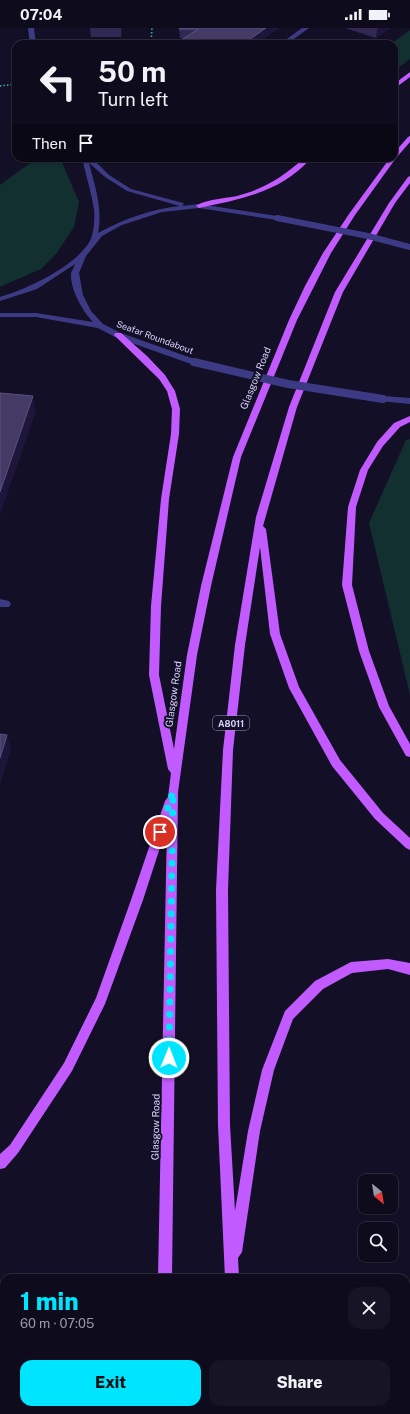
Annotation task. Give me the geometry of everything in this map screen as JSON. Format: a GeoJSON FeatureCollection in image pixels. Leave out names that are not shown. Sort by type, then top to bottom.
{"type":"FeatureCollection","features":[{"type":"Feature","properties":{"kind":"main road"},"geometry":{"type":"LineString","coordinates":[[398,84],[410,74]]}},
{"type":"Feature","properties":{"kind":"main road","name":"Glasgow Road"},"geometry":{"type":"LineString","coordinates":[[398,153],[410,138]]}},
{"type":"Feature","properties":{"kind":"main road"},"geometry":{"type":"LineString","coordinates":[[199,206],[237,198],[265,189],[281,181],[303,162]]}},
{"type":"Feature","properties":{"kind":"main road","name":"Glasgow Road"},"geometry":{"type":"LineString","coordinates":[[165,1274],[173,792],[192,655],[206,586],[237,457],[293,320],[327,252],[352,214],[391,162]]}},
{"type":"Feature","properties":{"kind":"main road","name":"A8011"},"geometry":{"type":"LineString","coordinates":[[232,1274],[224,1126],[222,890],[228,750],[240,644],[260,517],[292,407],[339,292],[392,203],[410,178]]}},
{"type":"Feature","properties":{"kind":"main road"},"geometry":{"type":"LineString","coordinates":[[118,335],[144,358],[162,377],[171,391],[176,409],[175,434],[165,499],[156,606],[154,675],[175,777]]}},
{"type":"Feature","properties":{"kind":"main road"},"geometry":{"type":"LineString","coordinates":[[410,419],[397,425],[380,444],[364,470],[352,507],[347,585],[364,651],[384,707],[410,753]]}},
{"type":"Feature","properties":{"kind":"main road"},"geometry":{"type":"LineString","coordinates":[[260,517],[275,634],[294,688],[336,763],[379,816],[410,845]]}},
{"type":"Feature","properties":{"kind":"main road"},"geometry":{"type":"LineString","coordinates":[[0,1163],[14,1149],[68,1067],[101,1000],[137,900],[173,792]]}},
{"type":"Feature","properties":{"kind":"main road"},"geometry":{"type":"LineString","coordinates":[[232,1274],[254,1131],[268,1070],[289,1015],[320,985],[351,968],[388,964],[410,969]]}},
{"type":"Feature","properties":{"kind":"street"},"geometry":{"type":"LineString","coordinates":[[31,28],[32,40]]}},
{"type":"Feature","properties":{"kind":"street"},"geometry":{"type":"LineString","coordinates":[[289,40],[306,28]]}},
{"type":"Feature","properties":{"kind":"street"},"geometry":{"type":"LineString","coordinates":[[86,162],[97,209],[97,223],[92,244]]}},
{"type":"Feature","properties":{"kind":"street"},"geometry":{"type":"LineString","coordinates":[[92,162],[107,176],[129,190],[190,206]]}},
{"type":"Feature","properties":{"kind":"street","name":"Seafar Roundabout"},"geometry":{"type":"LineString","coordinates":[[410,247],[368,236],[277,218],[199,206],[190,206],[161,210],[120,224],[100,235],[83,255],[75,273],[79,295],[88,312],[100,326],[118,335],[194,362],[248,377],[383,399],[410,401]]}},
{"type":"Feature","properties":{"kind":"street"},"geometry":{"type":"LineString","coordinates":[[0,299],[18,294],[47,281],[83,255]]}},
{"type":"Feature","properties":{"kind":"street"},"geometry":{"type":"LineString","coordinates":[[0,314],[36,315],[100,326]]}},
{"type":"Feature","properties":{"kind":"path"},"geometry":{"type":"LineString","coordinates":[[152,28],[152,40]]}},
{"type":"Feature","properties":{"kind":"path"},"geometry":{"type":"LineString","coordinates":[[0,86],[12,84]]}},
{"type":"Feature","properties":{"kind":"green space"},"geometry":{"type":"Polygon","coordinates":[[[410,30],[410,59],[398,68],[398,40],[396,40],[410,30]]]}},
{"type":"Feature","properties":{"kind":"green space"},"geometry":{"type":"Polygon","coordinates":[[[32,162],[62,162],[79,202],[74,227],[56,254],[41,269],[0,287],[0,185],[32,162]]]}},
{"type":"Feature","properties":{"kind":"green space"},"geometry":{"type":"Polygon","coordinates":[[[410,439],[410,695],[369,523],[406,440],[410,439]]]}},
{"type":"Feature","properties":{"kind":"building"},"geometry":{"type":"Polygon","coordinates":[[[266,28],[249,40],[181,40],[198,29],[179,29],[266,28]]]}},
{"type":"Feature","properties":{"kind":"building"},"geometry":{"type":"Polygon","coordinates":[[[0,393],[33,396],[0,492],[0,393]]]}},
{"type":"Feature","properties":{"kind":"building"},"geometry":{"type":"Polygon","coordinates":[[[0,734],[7,735],[0,758],[0,734]]]}},
{"type":"Feature","properties":{"kind":"route"},"geometry":{"type":"LineString","coordinates":[[160,832],[173,792],[169,1058]]}}]}
